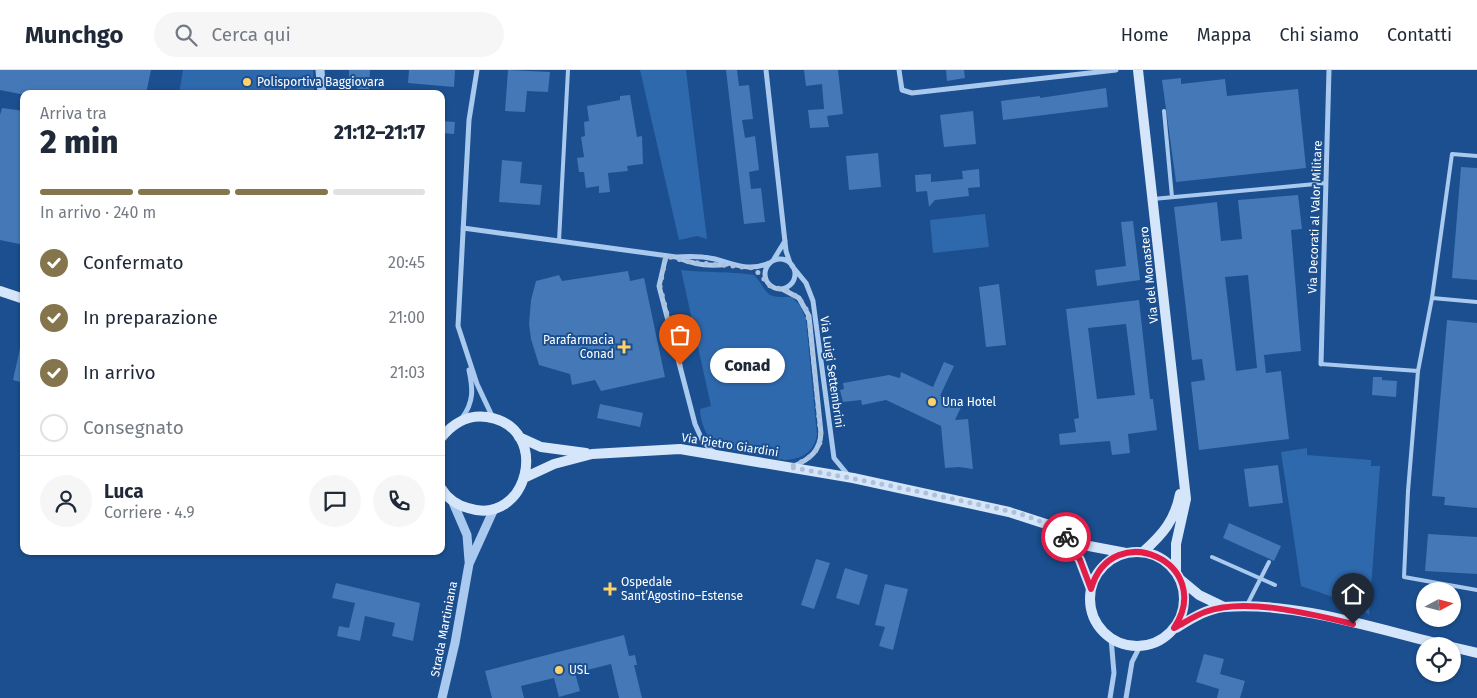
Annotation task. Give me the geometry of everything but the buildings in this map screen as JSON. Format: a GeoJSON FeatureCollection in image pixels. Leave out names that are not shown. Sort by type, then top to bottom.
{"type":"FeatureCollection","features":[{"type":"Feature","properties":{"kind":"main road","name":"Via del Monastero"},"geometry":{"type":"LineString","coordinates":[[1138,70],[1186,499],[1176,544],[1178,576]]}},
{"type":"Feature","properties":{"kind":"main road"},"geometry":{"type":"LineString","coordinates":[[0,291],[20,298]]}},
{"type":"Feature","properties":{"kind":"main road"},"geometry":{"type":"LineString","coordinates":[[445,433],[460,422],[476,417],[494,418]]}},
{"type":"Feature","properties":{"kind":"main road","name":"Via Pietro Giardini"},"geometry":{"type":"LineString","coordinates":[[494,418],[507,424],[520,437],[541,446],[592,454]]}},
{"type":"Feature","properties":{"kind":"main road"},"geometry":{"type":"LineString","coordinates":[[445,492],[452,500],[472,510],[494,509],[508,502],[518,491],[526,477],[526,454],[520,437]]}},
{"type":"Feature","properties":{"kind":"main road","name":"Via Pietro Giardini"},"geometry":{"type":"LineString","coordinates":[[526,477],[554,464],[592,454],[680,449],[853,478],[1028,516],[1050,525],[1065,536],[1089,546],[1126,553],[1142,552],[1165,560],[1178,576],[1199,594],[1224,607]]}},
{"type":"Feature","properties":{"kind":"main road","name":"Via del Monastero"},"geometry":{"type":"LineString","coordinates":[[1142,552],[1162,535],[1174,519],[1183,478]]}},
{"type":"Feature","properties":{"kind":"main road","name":"Via Pietro Giardini"},"geometry":{"type":"LineString","coordinates":[[1065,536],[1080,560],[1091,589]]}},
{"type":"Feature","properties":{"kind":"main road","name":"Via Pietro Giardini"},"geometry":{"type":"LineString","coordinates":[[1111,638],[1100,628],[1093,616],[1090,603],[1091,589],[1096,576],[1103,566],[1114,558],[1126,553]]}},
{"type":"Feature","properties":{"kind":"main road"},"geometry":{"type":"LineString","coordinates":[[1174,628],[1184,605],[1178,576]]}},
{"type":"Feature","properties":{"kind":"main road","name":"Via Pietro Giardini"},"geometry":{"type":"LineString","coordinates":[[1140,646],[1161,640],[1174,628],[1205,612],[1224,607],[1285,609],[1416,639]]}},
{"type":"Feature","properties":{"kind":"main road"},"geometry":{"type":"LineString","coordinates":[[1111,638],[1122,643],[1140,646]]}},
{"type":"Feature","properties":{"kind":"main road"},"geometry":{"type":"LineString","coordinates":[[1461,649],[1477,653]]}},
{"type":"Feature","properties":{"kind":"street"},"geometry":{"type":"LineString","coordinates":[[320,70],[322,90]]}},
{"type":"Feature","properties":{"kind":"street"},"geometry":{"type":"LineString","coordinates":[[460,422],[470,408],[473,395],[467,357],[458,326],[469,120],[477,70]]}},
{"type":"Feature","properties":{"kind":"street","name":"Via Luigi Settembrini"},"geometry":{"type":"LineString","coordinates":[[766,70],[785,241],[791,264],[810,290],[813,301],[834,458],[845,473],[853,478]]}},
{"type":"Feature","properties":{"kind":"street"},"geometry":{"type":"LineString","coordinates":[[899,70],[902,90],[912,93],[1116,70]]}},
{"type":"Feature","properties":{"kind":"street","name":"Via Decorati al Valor Militare"},"geometry":{"type":"LineString","coordinates":[[1321,364],[1329,70]]}},
{"type":"Feature","properties":{"kind":"street"},"geometry":{"type":"LineString","coordinates":[[463,228],[666,256],[716,259],[727,264],[754,268],[771,262],[781,259],[791,264],[793,280],[782,289],[770,286],[765,270],[771,262],[785,241]]}},
{"type":"Feature","properties":{"kind":"street"},"geometry":{"type":"LineString","coordinates":[[666,256],[660,286],[695,424],[704,442],[712,451],[721,456]]}},
{"type":"Feature","properties":{"kind":"street"},"geometry":{"type":"LineString","coordinates":[[754,268],[766,278]]}},
{"type":"Feature","properties":{"kind":"street","name":"Via Luigi Settembrini"},"geometry":{"type":"LineString","coordinates":[[782,289],[799,298],[809,316],[821,433],[820,446],[814,454],[789,467]]}},
{"type":"Feature","properties":{"kind":"street"},"geometry":{"type":"LineString","coordinates":[[467,357],[494,418]]}},
{"type":"Feature","properties":{"kind":"street","name":"Strada Martiniana"},"geometry":{"type":"LineString","coordinates":[[442,698],[455,643],[469,564],[467,535],[452,500]]}},
{"type":"Feature","properties":{"kind":"street","name":"Strada Martiniana"},"geometry":{"type":"LineString","coordinates":[[469,564],[494,509]]}},
{"type":"Feature","properties":{"kind":"street"},"geometry":{"type":"LineString","coordinates":[[1110,698],[1114,673],[1111,638]]}},
{"type":"Feature","properties":{"kind":"street"},"geometry":{"type":"LineString","coordinates":[[1126,698],[1132,662],[1140,646]]}},
{"type":"Feature","properties":{"kind":"lane"},"geometry":{"type":"LineString","coordinates":[[559,241],[568,70]]}},
{"type":"Feature","properties":{"kind":"lane"},"geometry":{"type":"LineString","coordinates":[[1164,111],[1172,197]]}},
{"type":"Feature","properties":{"kind":"lane"},"geometry":{"type":"LineString","coordinates":[[1477,156],[1452,154],[1432,298],[1418,371],[1408,491],[1404,577],[1477,590]]}},
{"type":"Feature","properties":{"kind":"lane"},"geometry":{"type":"LineString","coordinates":[[1153,199],[1326,184]]}},
{"type":"Feature","properties":{"kind":"lane"},"geometry":{"type":"LineString","coordinates":[[1432,298],[1477,302]]}},
{"type":"Feature","properties":{"kind":"lane"},"geometry":{"type":"LineString","coordinates":[[1321,364],[1418,371]]}},
{"type":"Feature","properties":{"kind":"lane"},"geometry":{"type":"LineString","coordinates":[[1212,557],[1276,585]]}},
{"type":"Feature","properties":{"kind":"lane"},"geometry":{"type":"LineString","coordinates":[[1245,608],[1269,562]]}},
{"type":"Feature","properties":{"kind":"shaded area","name":"Polisportiva Baggiovara"},"geometry":{"type":"Polygon","coordinates":[[[183,70],[313,70],[314,90],[180,90],[183,70]]]}},
{"type":"Feature","properties":{"kind":"shaded area"},"geometry":{"type":"Polygon","coordinates":[[[640,70],[686,70],[707,239],[697,236],[679,240],[640,70]]]}},
{"type":"Feature","properties":{"kind":"shaded area"},"geometry":{"type":"Polygon","coordinates":[[[985,214],[989,247],[933,253],[930,220],[985,214]]]}},
{"type":"Feature","properties":{"kind":"shaded area"},"geometry":{"type":"Polygon","coordinates":[[[681,270],[754,275],[767,293],[775,296],[792,297],[801,307],[806,320],[817,435],[813,446],[806,454],[785,460],[718,447],[710,439],[703,425],[700,409],[711,406],[681,270]]]}},
{"type":"Feature","properties":{"kind":"shaded area"},"geometry":{"type":"Polygon","coordinates":[[[1307,448],[1307,455],[1371,460],[1371,466],[1380,466],[1369,615],[1356,605],[1301,586],[1281,452],[1307,448]]]}},
{"type":"Feature","properties":{"kind":"way so far"},"geometry":{"type":"LineString","coordinates":[[680,365],[660,286],[660,278],[666,256],[716,266],[727,264],[754,268],[766,278],[770,286],[792,292],[799,298],[809,316],[821,439],[820,446],[810,458],[789,467],[896,486],[1028,516],[1050,525],[1066,537]]}},
{"type":"Feature","properties":{"kind":"place","name":"Polisportiva Baggiovara"},"geometry":{"type":"Point","coordinates":[247,82]}},
{"type":"Feature","properties":{"kind":"place","name":"Parafarmacia Conad"},"geometry":{"type":"Point","coordinates":[624,347]}},
{"type":"Feature","properties":{"kind":"place","name":"Conad"},"geometry":{"type":"Point","coordinates":[680,365]}},
{"type":"Feature","properties":{"kind":"place","name":"Una Hotel"},"geometry":{"type":"Point","coordinates":[932,402]}},
{"type":"Feature","properties":{"kind":"place","name":"Ospedale Sant’Agostino–Estense"},"geometry":{"type":"Point","coordinates":[610,589]}},
{"type":"Feature","properties":{"kind":"place","name":"USL"},"geometry":{"type":"Point","coordinates":[559,670]}},
{"type":"Feature","properties":{"kind":"route"},"geometry":{"type":"LineString","coordinates":[[1066,537],[1080,560],[1091,589],[1096,576],[1103,566],[1120,555],[1134,551],[1150,553],[1165,560],[1176,572],[1183,588],[1184,605],[1179,621],[1174,628],[1205,612],[1224,607],[1285,609],[1353,624]]}}]}
